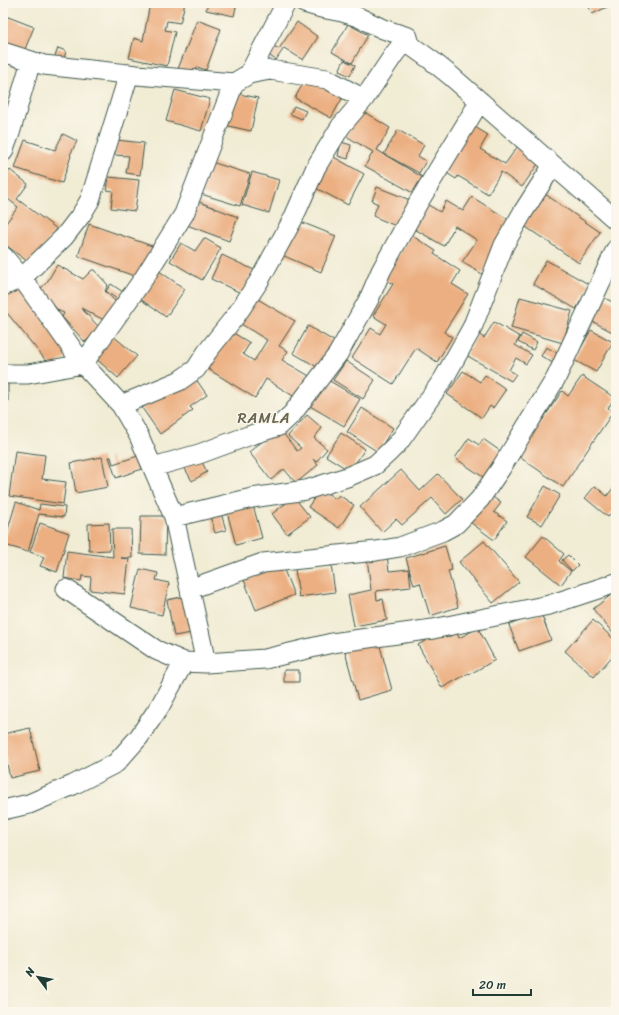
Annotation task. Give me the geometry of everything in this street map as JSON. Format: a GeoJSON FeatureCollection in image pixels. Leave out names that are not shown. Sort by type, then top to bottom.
{"type":"FeatureCollection","features":[{"type":"Feature","properties":{"kind":"street"},"geometry":{"type":"LineString","coordinates":[[3,374],[28,374],[83,364],[144,278],[184,214],[241,78],[286,3]]}},
{"type":"Feature","properties":{"kind":"street"},"geometry":{"type":"LineString","coordinates":[[304,3],[358,17],[383,29],[408,37]]}},
{"type":"Feature","properties":{"kind":"street"},"geometry":{"type":"LineString","coordinates":[[121,404],[180,381],[196,369],[207,352],[237,314],[259,281],[293,219],[316,167],[342,126],[364,99],[395,53],[408,37]]}},
{"type":"Feature","properties":{"kind":"street"},"geometry":{"type":"LineString","coordinates":[[408,37],[410,45],[431,60],[480,101],[616,220]]}},
{"type":"Feature","properties":{"kind":"street"},"geometry":{"type":"LineString","coordinates":[[3,52],[44,65],[129,74],[241,78],[270,70],[326,79],[364,99]]}},
{"type":"Feature","properties":{"kind":"street"},"geometry":{"type":"LineString","coordinates":[[3,152],[31,61]]}},
{"type":"Feature","properties":{"kind":"street"},"geometry":{"type":"LineString","coordinates":[[3,286],[22,278],[64,237],[81,215],[90,200],[129,74]]}},
{"type":"Feature","properties":{"kind":"street"},"geometry":{"type":"LineString","coordinates":[[153,467],[199,454],[279,426],[292,414],[338,354],[369,299],[381,271],[418,203],[480,101]]}},
{"type":"Feature","properties":{"kind":"street"},"geometry":{"type":"LineString","coordinates":[[174,517],[252,498],[306,490],[347,477],[375,465],[388,453],[399,442],[444,378],[472,328],[504,245],[553,165]]}},
{"type":"Feature","properties":{"kind":"street"},"geometry":{"type":"LineString","coordinates":[[190,589],[264,563],[376,552],[400,547],[443,531],[456,524],[480,499],[556,378],[616,250]]}},
{"type":"Feature","properties":{"kind":"street"},"geometry":{"type":"LineString","coordinates":[[3,256],[22,278],[83,364],[121,404],[139,436],[174,517],[206,663]]}},
{"type":"Feature","properties":{"kind":"street"},"geometry":{"type":"LineString","coordinates":[[66,589],[156,650],[184,662],[206,663],[265,659],[332,643],[433,629],[549,605],[616,584]]}},
{"type":"Feature","properties":{"kind":"street"},"geometry":{"type":"LineString","coordinates":[[3,810],[29,804],[73,785],[116,763],[139,737],[160,706],[184,662]]}},
{"type":"Feature","properties":{"kind":"building"},"geometry":{"type":"Polygon","coordinates":[[[150,3],[185,3],[180,23],[167,21],[165,30],[175,32],[167,66],[129,58],[134,38],[143,41],[150,3]]]}},
{"type":"Feature","properties":{"kind":"building"},"geometry":{"type":"Polygon","coordinates":[[[208,3],[237,3],[234,16],[206,10],[208,3]]]}},
{"type":"Feature","properties":{"kind":"building"},"geometry":{"type":"Polygon","coordinates":[[[587,3],[616,3],[592,14],[587,3]]]}},
{"type":"Feature","properties":{"kind":"building"},"geometry":{"type":"Polygon","coordinates":[[[3,15],[34,27],[23,54],[3,46],[3,15]]]}},
{"type":"Feature","properties":{"kind":"building"},"geometry":{"type":"Polygon","coordinates":[[[197,20],[221,29],[206,70],[197,67],[194,75],[178,69],[197,20]]]}},
{"type":"Feature","properties":{"kind":"building"},"geometry":{"type":"Polygon","coordinates":[[[297,22],[318,37],[303,60],[284,48],[276,60],[267,54],[272,45],[279,49],[297,22]]]}},
{"type":"Feature","properties":{"kind":"building"},"geometry":{"type":"Polygon","coordinates":[[[348,24],[368,35],[352,63],[332,52],[348,24]]]}},
{"type":"Feature","properties":{"kind":"building"},"geometry":{"type":"Polygon","coordinates":[[[58,48],[66,51],[63,62],[54,59],[58,48]]]}},
{"type":"Feature","properties":{"kind":"building"},"geometry":{"type":"Polygon","coordinates":[[[344,60],[355,65],[350,76],[339,71],[344,60]]]}},
{"type":"Feature","properties":{"kind":"building"},"geometry":{"type":"Polygon","coordinates":[[[307,76],[343,97],[331,118],[295,98],[307,76]]]}},
{"type":"Feature","properties":{"kind":"building"},"geometry":{"type":"Polygon","coordinates":[[[175,90],[210,99],[201,131],[166,121],[175,90]]]}},
{"type":"Feature","properties":{"kind":"building"},"geometry":{"type":"Polygon","coordinates":[[[230,92],[258,98],[251,131],[224,125],[230,92]]]}},
{"type":"Feature","properties":{"kind":"building"},"geometry":{"type":"Polygon","coordinates":[[[294,106],[306,111],[302,119],[290,114],[294,106]]]}},
{"type":"Feature","properties":{"kind":"building"},"geometry":{"type":"Polygon","coordinates":[[[361,110],[390,128],[377,150],[422,177],[413,193],[365,166],[373,152],[346,136],[361,110]]]}},
{"type":"Feature","properties":{"kind":"building"},"geometry":{"type":"Polygon","coordinates":[[[470,124],[488,135],[480,149],[505,164],[518,146],[540,161],[522,187],[501,172],[488,194],[458,176],[456,179],[442,170],[470,124]]]}},
{"type":"Feature","properties":{"kind":"building"},"geometry":{"type":"Polygon","coordinates":[[[398,130],[424,145],[418,156],[426,161],[419,173],[384,154],[398,130]]]}},
{"type":"Feature","properties":{"kind":"building"},"geometry":{"type":"Polygon","coordinates":[[[63,134],[77,141],[70,155],[71,156],[62,183],[15,168],[25,140],[55,150],[63,134]]]}},
{"type":"Feature","properties":{"kind":"building"},"geometry":{"type":"Polygon","coordinates":[[[116,140],[144,143],[140,175],[126,173],[129,156],[114,155],[116,140]]]}},
{"type":"Feature","properties":{"kind":"building"},"geometry":{"type":"Polygon","coordinates":[[[341,142],[351,145],[348,159],[338,156],[341,142]]]}},
{"type":"Feature","properties":{"kind":"building"},"geometry":{"type":"Polygon","coordinates":[[[332,156],[364,174],[348,205],[314,187],[332,156]]]}},
{"type":"Feature","properties":{"kind":"building"},"geometry":{"type":"Polygon","coordinates":[[[211,162],[250,174],[240,206],[201,194],[211,162]]]}},
{"type":"Feature","properties":{"kind":"building"},"geometry":{"type":"Polygon","coordinates":[[[10,170],[28,184],[17,199],[57,229],[31,264],[3,243],[3,227],[18,207],[3,195],[3,179],[10,170]]]}},
{"type":"Feature","properties":{"kind":"building"},"geometry":{"type":"Polygon","coordinates":[[[252,172],[279,180],[269,213],[242,205],[252,172]]]}},
{"type":"Feature","properties":{"kind":"building"},"geometry":{"type":"Polygon","coordinates":[[[109,177],[139,180],[135,211],[111,208],[113,191],[107,190],[109,177]]]}},
{"type":"Feature","properties":{"kind":"building"},"geometry":{"type":"Polygon","coordinates":[[[377,187],[410,200],[398,227],[373,216],[378,204],[372,201],[377,187]]]}},
{"type":"Feature","properties":{"kind":"building"},"geometry":{"type":"Polygon","coordinates":[[[545,194],[600,232],[579,263],[523,225],[545,194]]]}},
{"type":"Feature","properties":{"kind":"building"},"geometry":{"type":"Polygon","coordinates":[[[472,197],[514,223],[482,274],[462,262],[477,240],[455,226],[444,246],[411,227],[425,203],[440,212],[446,201],[463,211],[472,197]]]}},
{"type":"Feature","properties":{"kind":"building"},"geometry":{"type":"Polygon","coordinates":[[[197,201],[238,217],[229,241],[187,225],[197,201]]]}},
{"type":"Feature","properties":{"kind":"building"},"geometry":{"type":"Polygon","coordinates":[[[296,220],[336,236],[321,272],[282,255],[296,220]]]}},
{"type":"Feature","properties":{"kind":"building"},"geometry":{"type":"Polygon","coordinates":[[[89,224],[152,246],[140,278],[78,256],[89,224]]]}},
{"type":"Feature","properties":{"kind":"building"},"geometry":{"type":"Polygon","coordinates":[[[411,235],[436,251],[434,254],[460,271],[452,284],[468,294],[444,332],[452,337],[437,362],[416,348],[393,384],[352,358],[371,328],[380,334],[386,324],[373,316],[393,284],[384,279],[411,235]]]}},
{"type":"Feature","properties":{"kind":"building"},"geometry":{"type":"Polygon","coordinates":[[[204,238],[221,248],[202,280],[170,261],[181,243],[195,251],[204,238]]]}},
{"type":"Feature","properties":{"kind":"building"},"geometry":{"type":"Polygon","coordinates":[[[222,255],[254,270],[243,294],[211,279],[222,255]]]}},
{"type":"Feature","properties":{"kind":"building"},"geometry":{"type":"Polygon","coordinates":[[[546,260],[590,285],[576,309],[533,284],[546,260]]]}},
{"type":"Feature","properties":{"kind":"building"},"geometry":{"type":"Polygon","coordinates":[[[57,265],[83,279],[92,270],[94,270],[108,285],[105,291],[116,302],[106,321],[81,308],[98,326],[94,334],[85,342],[62,317],[64,313],[59,311],[39,290],[47,282],[57,265]]]}},
{"type":"Feature","properties":{"kind":"building"},"geometry":{"type":"Polygon","coordinates":[[[159,271],[185,289],[166,317],[140,299],[159,271]]]}},
{"type":"Feature","properties":{"kind":"building"},"geometry":{"type":"Polygon","coordinates":[[[19,282],[71,352],[52,368],[3,308],[3,295],[19,282]]]}},
{"type":"Feature","properties":{"kind":"building"},"geometry":{"type":"Polygon","coordinates":[[[111,284],[123,292],[118,300],[106,291],[111,284]]]}},
{"type":"Feature","properties":{"kind":"building"},"geometry":{"type":"Polygon","coordinates":[[[520,297],[572,311],[563,343],[511,328],[520,297]]]}},
{"type":"Feature","properties":{"kind":"building"},"geometry":{"type":"Polygon","coordinates":[[[603,297],[616,304],[616,334],[590,320],[603,297]]]}},
{"type":"Feature","properties":{"kind":"building"},"geometry":{"type":"Polygon","coordinates":[[[256,298],[295,321],[279,346],[288,351],[282,360],[311,377],[298,399],[266,379],[255,398],[208,369],[230,331],[250,343],[243,354],[254,361],[267,340],[241,324],[256,298]]]}},
{"type":"Feature","properties":{"kind":"building"},"geometry":{"type":"Polygon","coordinates":[[[494,322],[520,337],[515,345],[532,355],[526,364],[516,358],[509,370],[516,374],[511,381],[466,355],[478,334],[484,338],[494,322]]]}},
{"type":"Feature","properties":{"kind":"building"},"geometry":{"type":"Polygon","coordinates":[[[308,326],[339,344],[324,371],[293,353],[308,326]]]}},
{"type":"Feature","properties":{"kind":"building"},"geometry":{"type":"Polygon","coordinates":[[[591,330],[613,342],[596,372],[574,360],[591,330]]]}},
{"type":"Feature","properties":{"kind":"building"},"geometry":{"type":"Polygon","coordinates":[[[522,334],[537,342],[533,350],[518,342],[522,334]]]}},
{"type":"Feature","properties":{"kind":"building"},"geometry":{"type":"Polygon","coordinates":[[[112,335],[137,356],[118,378],[94,357],[112,335]]]}},
{"type":"Feature","properties":{"kind":"building"},"geometry":{"type":"Polygon","coordinates":[[[546,347],[561,355],[556,365],[541,356],[546,347]]]}},
{"type":"Feature","properties":{"kind":"building"},"geometry":{"type":"Polygon","coordinates":[[[346,361],[375,380],[363,399],[333,380],[346,361]]]}},
{"type":"Feature","properties":{"kind":"building"},"geometry":{"type":"Polygon","coordinates":[[[463,371],[480,382],[485,375],[506,389],[493,408],[490,406],[482,418],[447,394],[463,371]]]}},
{"type":"Feature","properties":{"kind":"building"},"geometry":{"type":"Polygon","coordinates":[[[193,375],[207,395],[190,407],[193,410],[160,434],[142,408],[173,386],[193,375]]]}},
{"type":"Feature","properties":{"kind":"building"},"geometry":{"type":"Polygon","coordinates":[[[582,376],[615,398],[608,408],[613,412],[563,487],[518,456],[562,391],[568,396],[582,376]]]}},
{"type":"Feature","properties":{"kind":"building"},"geometry":{"type":"Polygon","coordinates":[[[3,378],[8,379],[8,401],[3,401],[3,378]]]}},
{"type":"Feature","properties":{"kind":"building"},"geometry":{"type":"Polygon","coordinates":[[[328,380],[360,399],[344,426],[310,406],[328,380]]]}},
{"type":"Feature","properties":{"kind":"building"},"geometry":{"type":"Polygon","coordinates":[[[362,408],[393,428],[378,452],[347,432],[362,408]]]}},
{"type":"Feature","properties":{"kind":"building"},"geometry":{"type":"Polygon","coordinates":[[[307,415],[322,428],[314,438],[327,449],[316,462],[313,459],[318,465],[296,483],[284,469],[271,480],[249,452],[279,428],[297,451],[301,448],[288,436],[307,415]]]}},
{"type":"Feature","properties":{"kind":"building"},"geometry":{"type":"Polygon","coordinates":[[[341,433],[365,449],[350,471],[326,456],[341,433]]]}},
{"type":"Feature","properties":{"kind":"building"},"geometry":{"type":"Polygon","coordinates":[[[469,438],[479,445],[483,439],[503,453],[486,479],[455,458],[469,438]]]}},
{"type":"Feature","properties":{"kind":"building"},"geometry":{"type":"Polygon","coordinates":[[[15,451],[45,455],[42,479],[66,482],[63,504],[9,496],[15,451]]]}},
{"type":"Feature","properties":{"kind":"building"},"geometry":{"type":"Polygon","coordinates":[[[138,456],[142,469],[116,478],[109,457],[111,457],[113,464],[138,456]]]}},
{"type":"Feature","properties":{"kind":"building"},"geometry":{"type":"Polygon","coordinates":[[[102,457],[108,487],[76,493],[71,463],[102,457]]]}},
{"type":"Feature","properties":{"kind":"building"},"geometry":{"type":"Polygon","coordinates":[[[200,458],[207,472],[192,481],[184,467],[200,458]]]}},
{"type":"Feature","properties":{"kind":"building"},"geometry":{"type":"Polygon","coordinates":[[[401,470],[420,491],[438,474],[462,499],[446,514],[432,498],[402,525],[396,519],[382,532],[360,507],[401,470]]]}},
{"type":"Feature","properties":{"kind":"building"},"geometry":{"type":"Polygon","coordinates":[[[545,486],[560,495],[542,525],[527,517],[545,486]]]}},
{"type":"Feature","properties":{"kind":"building"},"geometry":{"type":"Polygon","coordinates":[[[595,486],[607,496],[614,487],[616,489],[616,508],[608,517],[585,498],[595,486]]]}},
{"type":"Feature","properties":{"kind":"building"},"geometry":{"type":"Polygon","coordinates":[[[321,489],[336,499],[339,495],[354,505],[339,528],[308,507],[321,489]]]}},
{"type":"Feature","properties":{"kind":"building"},"geometry":{"type":"Polygon","coordinates":[[[490,495],[501,503],[494,512],[507,521],[494,540],[470,522],[490,495]]]}},
{"type":"Feature","properties":{"kind":"building"},"geometry":{"type":"Polygon","coordinates":[[[294,497],[310,517],[287,534],[272,514],[294,497]]]}},
{"type":"Feature","properties":{"kind":"building"},"geometry":{"type":"Polygon","coordinates":[[[16,502],[39,510],[40,504],[65,507],[64,517],[39,514],[28,552],[5,545],[3,549],[3,535],[6,536],[16,502]]]}},
{"type":"Feature","properties":{"kind":"building"},"geometry":{"type":"Polygon","coordinates":[[[253,505],[262,538],[236,545],[227,512],[253,505]]]}},
{"type":"Feature","properties":{"kind":"building"},"geometry":{"type":"Polygon","coordinates":[[[221,513],[226,530],[215,533],[210,516],[221,513]]]}},
{"type":"Feature","properties":{"kind":"building"},"geometry":{"type":"Polygon","coordinates":[[[141,516],[166,516],[165,555],[140,554],[141,516]]]}},
{"type":"Feature","properties":{"kind":"building"},"geometry":{"type":"Polygon","coordinates":[[[40,523],[69,533],[57,572],[40,566],[44,557],[30,552],[40,523]]]}},
{"type":"Feature","properties":{"kind":"building"},"geometry":{"type":"Polygon","coordinates":[[[109,523],[110,550],[89,551],[88,524],[109,523]]]}},
{"type":"Feature","properties":{"kind":"building"},"geometry":{"type":"Polygon","coordinates":[[[112,529],[131,529],[132,558],[121,558],[129,559],[125,594],[90,590],[91,577],[82,576],[81,581],[64,578],[67,551],[113,557],[112,529]]]}},
{"type":"Feature","properties":{"kind":"building"},"geometry":{"type":"Polygon","coordinates":[[[543,536],[564,554],[559,561],[571,571],[561,585],[526,557],[543,536]]]}},
{"type":"Feature","properties":{"kind":"building"},"geometry":{"type":"Polygon","coordinates":[[[484,541],[519,582],[493,603],[459,562],[484,541]]]}},
{"type":"Feature","properties":{"kind":"building"},"geometry":{"type":"Polygon","coordinates":[[[445,546],[452,570],[448,571],[458,607],[430,616],[420,583],[414,585],[406,558],[445,546]]]}},
{"type":"Feature","properties":{"kind":"building"},"geometry":{"type":"Polygon","coordinates":[[[387,555],[389,571],[409,569],[411,587],[376,591],[377,600],[383,599],[387,620],[354,626],[348,595],[371,590],[367,558],[387,555]]]}},
{"type":"Feature","properties":{"kind":"building"},"geometry":{"type":"Polygon","coordinates":[[[568,555],[578,565],[572,571],[562,560],[568,555]]]}},
{"type":"Feature","properties":{"kind":"building"},"geometry":{"type":"Polygon","coordinates":[[[331,564],[335,592],[299,597],[295,569],[331,564]]]}},
{"type":"Feature","properties":{"kind":"building"},"geometry":{"type":"Polygon","coordinates":[[[282,565],[294,595],[256,610],[244,580],[282,565]]]}},
{"type":"Feature","properties":{"kind":"building"},"geometry":{"type":"Polygon","coordinates":[[[140,569],[158,573],[156,580],[169,583],[162,615],[131,608],[140,569]]]}},
{"type":"Feature","properties":{"kind":"building"},"geometry":{"type":"Polygon","coordinates":[[[612,594],[616,600],[616,637],[593,609],[612,594]]]}},
{"type":"Feature","properties":{"kind":"building"},"geometry":{"type":"Polygon","coordinates":[[[191,595],[198,632],[174,636],[167,600],[191,595]]]}},
{"type":"Feature","properties":{"kind":"building"},"geometry":{"type":"Polygon","coordinates":[[[541,613],[551,640],[519,651],[509,625],[541,613]]]}},
{"type":"Feature","properties":{"kind":"building"},"geometry":{"type":"Polygon","coordinates":[[[593,620],[616,641],[616,652],[594,677],[565,651],[593,620]]]}},
{"type":"Feature","properties":{"kind":"building"},"geometry":{"type":"Polygon","coordinates":[[[478,628],[495,660],[442,688],[418,645],[442,631],[446,638],[457,633],[459,638],[478,628]]]}},
{"type":"Feature","properties":{"kind":"building"},"geometry":{"type":"Polygon","coordinates":[[[378,639],[392,690],[358,700],[344,648],[378,639]]]}},
{"type":"Feature","properties":{"kind":"building"},"geometry":{"type":"Polygon","coordinates":[[[284,670],[299,670],[299,682],[284,682],[284,670]]]}},
{"type":"Feature","properties":{"kind":"building"},"geometry":{"type":"Polygon","coordinates":[[[30,728],[40,771],[10,778],[3,745],[3,734],[30,728]]]}},
{"type":"Feature","properties":{"kind":"district","name":"RAMLA"},"geometry":{"type":"Point","coordinates":[264,418]}}]}
